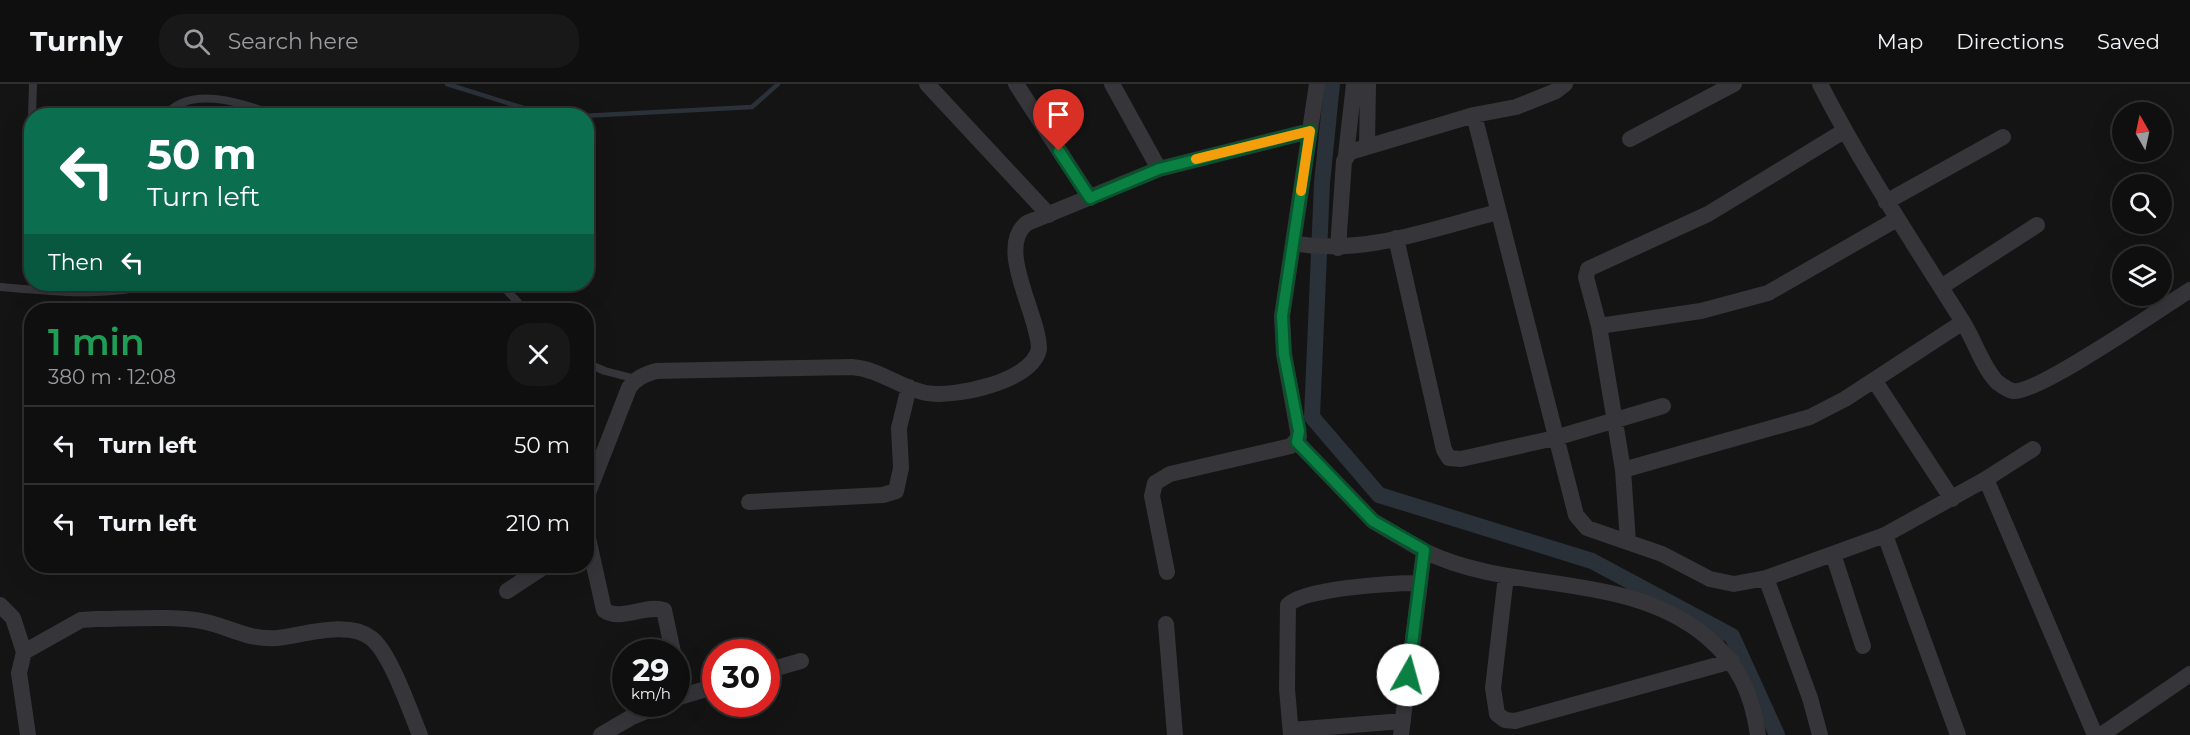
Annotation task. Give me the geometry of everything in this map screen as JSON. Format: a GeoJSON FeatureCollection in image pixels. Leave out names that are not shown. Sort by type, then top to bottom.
{"type":"FeatureCollection","features":[{"type":"Feature","properties":{"kind":"street"},"geometry":{"type":"LineString","coordinates":[[927,84],[1049,215]]}},
{"type":"Feature","properties":{"kind":"street"},"geometry":{"type":"LineString","coordinates":[[1016,84],[1090,198]]}},
{"type":"Feature","properties":{"kind":"street"},"geometry":{"type":"LineString","coordinates":[[1112,84],[1159,169]]}},
{"type":"Feature","properties":{"kind":"street"},"geometry":{"type":"LineString","coordinates":[[1297,442],[1299,431],[1284,354],[1282,316],[1299,244],[1317,84]]}},
{"type":"Feature","properties":{"kind":"street"},"geometry":{"type":"LineString","coordinates":[[1334,248],[1354,84]]}},
{"type":"Feature","properties":{"kind":"street"},"geometry":{"type":"LineString","coordinates":[[1367,147],[1368,84]]}},
{"type":"Feature","properties":{"kind":"street"},"geometry":{"type":"LineString","coordinates":[[1346,155],[1474,115],[1516,107],[1556,91],[1565,84]]}},
{"type":"Feature","properties":{"kind":"street"},"geometry":{"type":"LineString","coordinates":[[1630,139],[1734,84]]}},
{"type":"Feature","properties":{"kind":"street"},"geometry":{"type":"LineString","coordinates":[[1821,84],[1844,131],[1886,202],[1964,322],[1997,381],[2013,391],[2025,390],[2054,376],[2190,290]]}},
{"type":"Feature","properties":{"kind":"street"},"geometry":{"type":"LineString","coordinates":[[1474,115],[1555,438],[1580,523],[1662,554],[1723,583],[1766,578],[1885,535],[1952,499],[2033,449]]}},
{"type":"Feature","properties":{"kind":"street"},"geometry":{"type":"LineString","coordinates":[[594,478],[629,388],[636,379],[656,371],[852,367],[878,372],[923,393],[945,394],[1000,382],[1026,370],[1037,355],[1039,342],[1017,263],[1016,236],[1018,230],[1027,223],[1159,169],[1310,131]]}},
{"type":"Feature","properties":{"kind":"street"},"geometry":{"type":"LineString","coordinates":[[1628,542],[1623,470],[1613,421],[1599,326],[1586,277],[1588,269],[1708,214],[1844,131]]}},
{"type":"Feature","properties":{"kind":"street"},"geometry":{"type":"LineString","coordinates":[[1886,202],[2003,137]]}},
{"type":"Feature","properties":{"kind":"street"},"geometry":{"type":"LineString","coordinates":[[1299,244],[1334,248],[1396,238],[1498,212]]}},
{"type":"Feature","properties":{"kind":"street"},"geometry":{"type":"LineString","coordinates":[[1599,326],[1701,311],[1768,293],[1897,219]]}},
{"type":"Feature","properties":{"kind":"street"},"geometry":{"type":"LineString","coordinates":[[1941,287],[2037,225]]}},
{"type":"Feature","properties":{"kind":"street"},"geometry":{"type":"LineString","coordinates":[[1396,238],[1413,302],[1444,450],[1449,458],[1461,459],[1555,438],[1663,406]]}},
{"type":"Feature","properties":{"kind":"street"},"geometry":{"type":"LineString","coordinates":[[1623,470],[1786,426],[1828,408],[1964,322]]}},
{"type":"Feature","properties":{"kind":"street"},"geometry":{"type":"LineString","coordinates":[[1874,380],[1952,499]]}},
{"type":"Feature","properties":{"kind":"street"},"geometry":{"type":"LineString","coordinates":[[749,502],[883,495],[896,491],[901,468],[899,428],[909,387]]}},
{"type":"Feature","properties":{"kind":"street"},"geometry":{"type":"LineString","coordinates":[[1297,442],[1373,521],[1437,557],[1506,576],[1590,588],[1648,603],[1674,613],[1690,623],[1732,661],[1745,681],[1758,735]]}},
{"type":"Feature","properties":{"kind":"street"},"geometry":{"type":"LineString","coordinates":[[1167,572],[1152,496],[1155,483],[1170,474],[1268,453],[1297,442]]}},
{"type":"Feature","properties":{"kind":"street"},"geometry":{"type":"LineString","coordinates":[[1986,479],[2095,735]]}},
{"type":"Feature","properties":{"kind":"street"},"geometry":{"type":"LineString","coordinates":[[1885,535],[1958,735]]}},
{"type":"Feature","properties":{"kind":"street"},"geometry":{"type":"LineString","coordinates":[[1419,582],[1373,584],[1299,597],[1288,605],[1287,689],[1291,733],[1402,728],[1424,550]]}},
{"type":"Feature","properties":{"kind":"street"},"geometry":{"type":"LineString","coordinates":[[1833,554],[1863,646]]}},
{"type":"Feature","properties":{"kind":"street"},"geometry":{"type":"LineString","coordinates":[[594,565],[604,610],[614,614],[661,609],[666,614],[671,639]]}},
{"type":"Feature","properties":{"kind":"street"},"geometry":{"type":"LineString","coordinates":[[507,591],[534,573]]}},
{"type":"Feature","properties":{"kind":"street"},"geometry":{"type":"LineString","coordinates":[[1506,576],[1493,688],[1497,714],[1505,720],[1515,721],[1732,661]]}},
{"type":"Feature","properties":{"kind":"street"},"geometry":{"type":"LineString","coordinates":[[1766,578],[1810,698],[1820,735]]}},
{"type":"Feature","properties":{"kind":"street"},"geometry":{"type":"LineString","coordinates":[[0,605],[13,618],[24,652],[20,673],[28,735]]}},
{"type":"Feature","properties":{"kind":"street"},"geometry":{"type":"LineString","coordinates":[[24,652],[81,620],[207,622],[230,632],[258,638],[357,631],[369,636],[385,655],[420,735]]}},
{"type":"Feature","properties":{"kind":"street"},"geometry":{"type":"LineString","coordinates":[[1166,624],[1175,735]]}},
{"type":"Feature","properties":{"kind":"street"},"geometry":{"type":"LineString","coordinates":[[780,667],[801,661]]}},
{"type":"Feature","properties":{"kind":"street"},"geometry":{"type":"LineString","coordinates":[[2101,735],[2190,674]]}},
{"type":"Feature","properties":{"kind":"street"},"geometry":{"type":"LineString","coordinates":[[607,734],[639,717]]}},
{"type":"Feature","properties":{"kind":"lane"},"geometry":{"type":"LineString","coordinates":[[32,108],[33,84]]}},
{"type":"Feature","properties":{"kind":"lane"},"geometry":{"type":"LineString","coordinates":[[171,108],[180,100],[213,96],[231,99],[255,108]]}},
{"type":"Feature","properties":{"kind":"lane"},"geometry":{"type":"LineString","coordinates":[[0,287],[24,289]]}},
{"type":"Feature","properties":{"kind":"lane"},"geometry":{"type":"LineString","coordinates":[[60,291],[90,293],[120,291]]}},
{"type":"Feature","properties":{"kind":"lane"},"geometry":{"type":"LineString","coordinates":[[507,291],[519,303]]}},
{"type":"Feature","properties":{"kind":"lane"},"geometry":{"type":"LineString","coordinates":[[594,366],[636,379]]}},
{"type":"Feature","properties":{"kind":"waterway"},"geometry":{"type":"LineString","coordinates":[[447,84],[524,108]]}},
{"type":"Feature","properties":{"kind":"waterway"},"geometry":{"type":"LineString","coordinates":[[594,115],[752,107],[778,84]]}},
{"type":"Feature","properties":{"kind":"waterway"},"geometry":{"type":"LineString","coordinates":[[1332,84],[1322,183],[1312,417],[1379,495],[1592,561],[1732,636],[1777,735]]}},
{"type":"Feature","properties":{"kind":"slow traffic"},"geometry":{"type":"LineString","coordinates":[[1196,159],[1310,131],[1301,191]]}},
{"type":"Feature","properties":{"kind":"route"},"geometry":{"type":"LineString","coordinates":[[1059,151],[1090,198],[1159,169],[1310,131],[1282,316],[1284,354],[1299,431],[1297,442],[1373,521],[1424,550],[1408,675]]}}]}
